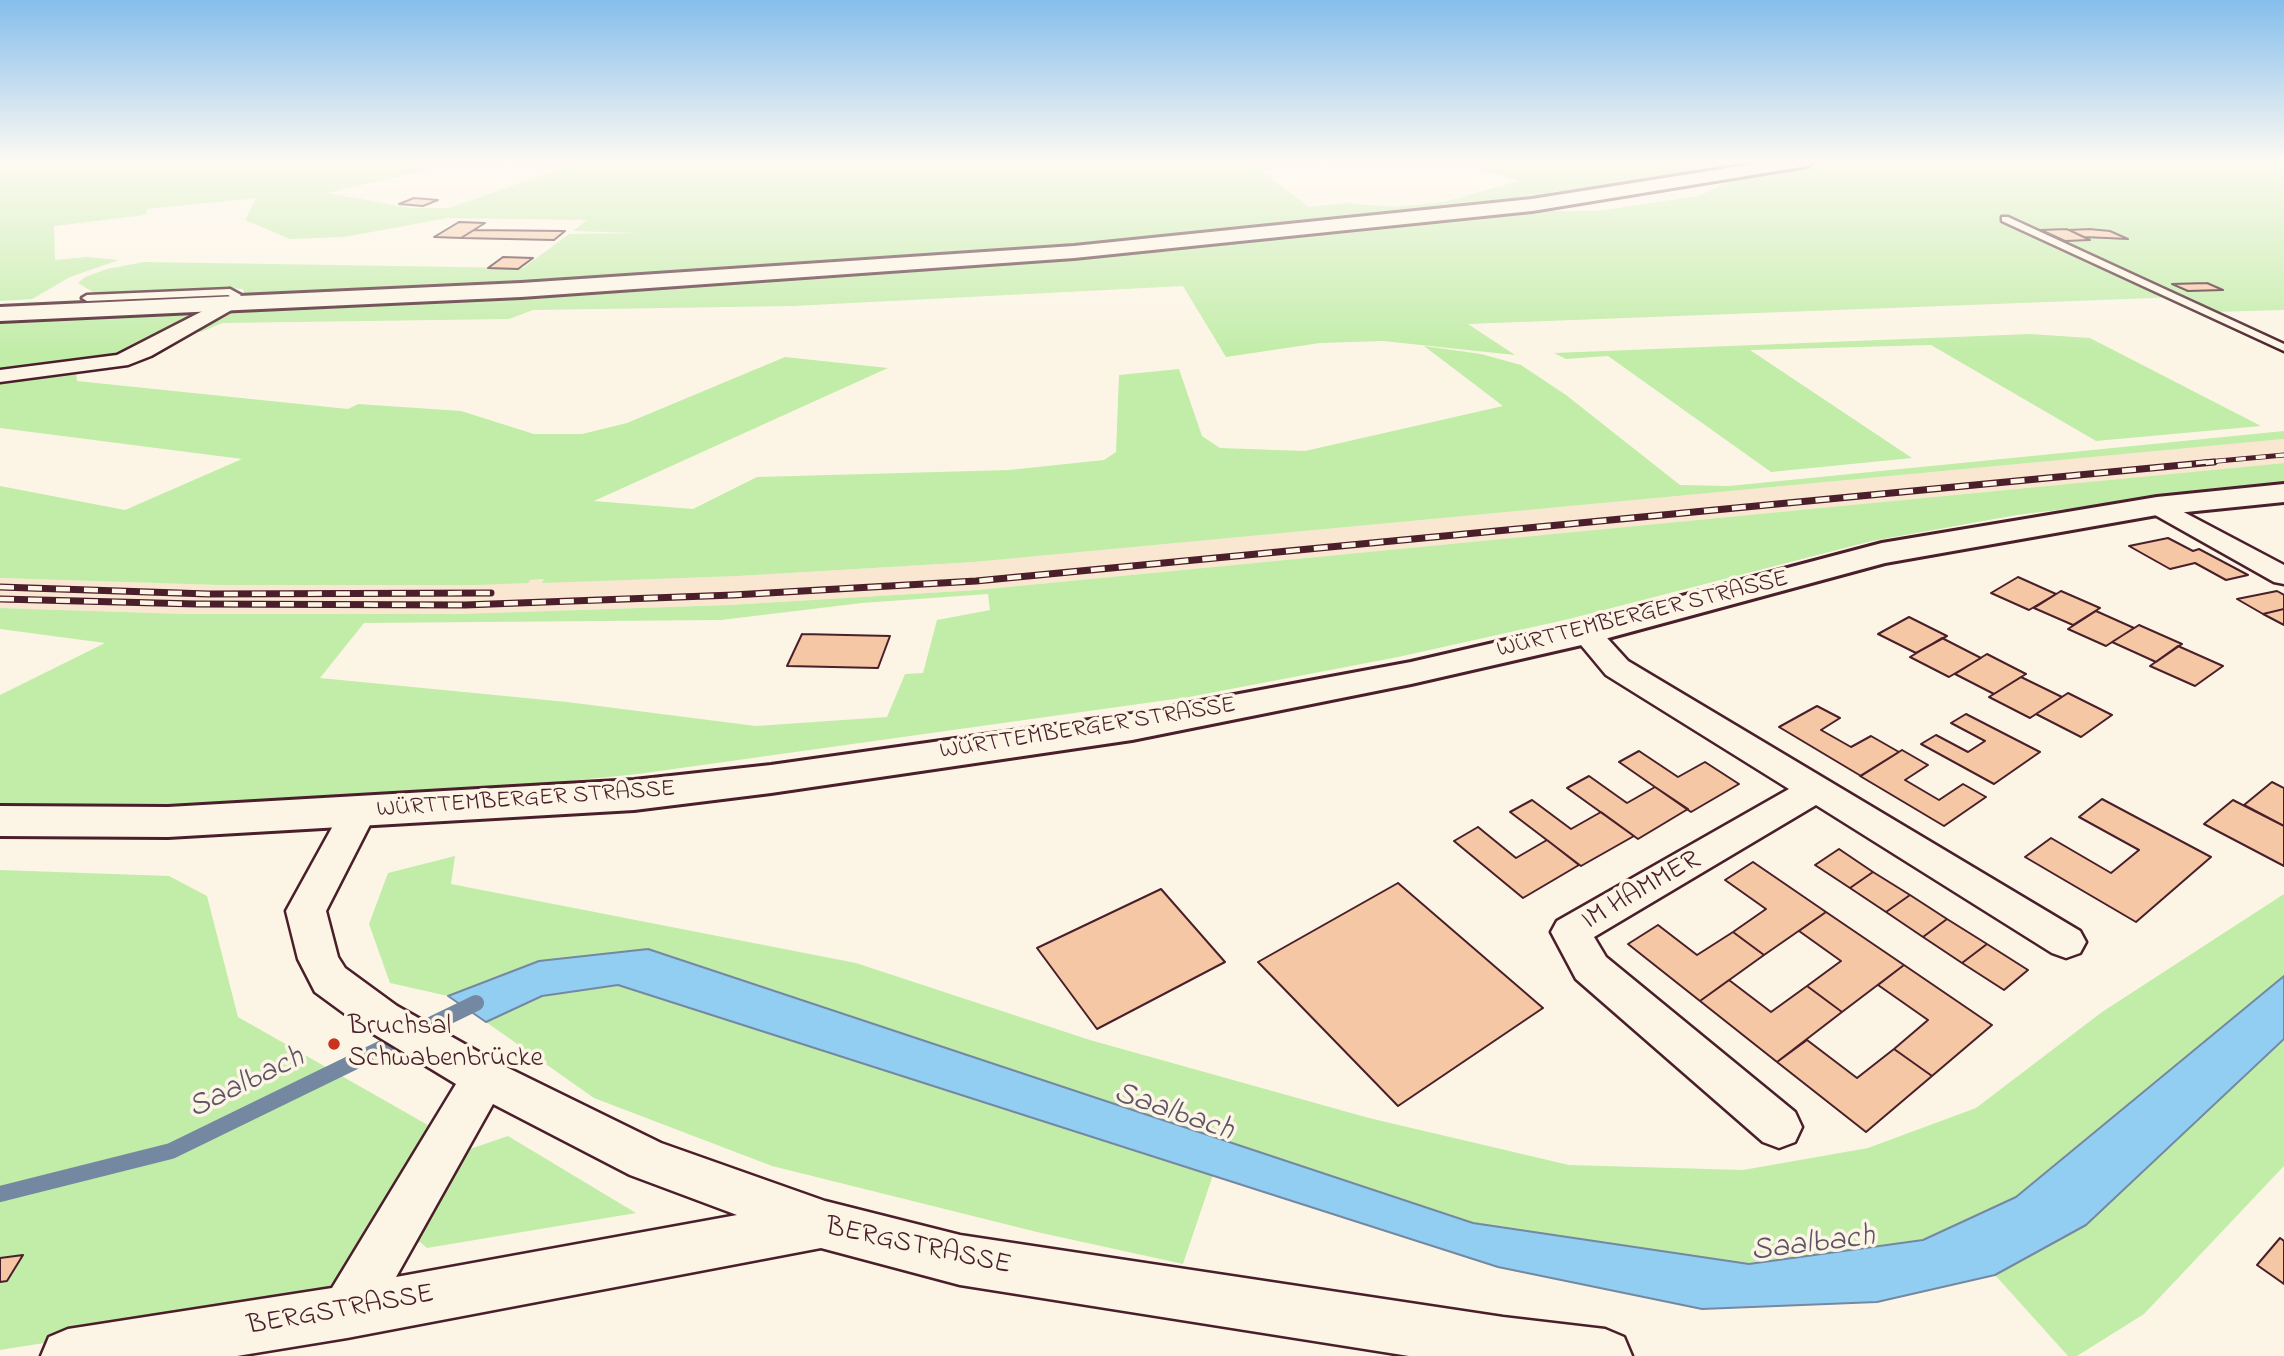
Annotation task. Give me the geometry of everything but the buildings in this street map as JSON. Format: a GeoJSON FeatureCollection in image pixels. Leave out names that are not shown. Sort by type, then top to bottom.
{"type":"FeatureCollection","features":[{"type":"Feature","properties":{"kind":"main road"},"geometry":{"type":"LineString","coordinates":[[0,314],[740,277],[1136,247],[1350,224]]}},
{"type":"Feature","properties":{"kind":"main road","name":"WÜRTTEMBERGER STRASSE"},"geometry":{"type":"LineString","coordinates":[[0,821],[168,822],[358,813],[634,794],[771,779],[1132,727],[1411,673],[1586,632],[1882,554],[2157,506],[2284,493]]}},
{"type":"Feature","properties":{"kind":"street"},"geometry":{"type":"LineString","coordinates":[[0,376],[121,360],[144,352],[228,304]]}},
{"type":"Feature","properties":{"kind":"street"},"geometry":{"type":"LineString","coordinates":[[2157,506],[2284,576]]}},
{"type":"Feature","properties":{"kind":"street"},"geometry":{"type":"LineString","coordinates":[[1586,632],[1616,668],[2066,942]]}},
{"type":"Feature","properties":{"kind":"street","name":"IM HAMMER"},"geometry":{"type":"LineString","coordinates":[[1779,1126],[1591,968],[1571,932],[1815,790]]}},
{"type":"Feature","properties":{"kind":"street"},"geometry":{"type":"LineString","coordinates":[[358,813],[306,911],[318,959],[330,980],[382,1018],[466,1067],[647,1160],[821,1224]]}},
{"type":"Feature","properties":{"kind":"street"},"geometry":{"type":"LineString","coordinates":[[348,1312],[466,1067]]}},
{"type":"Feature","properties":{"kind":"street","name":"BERGSTRASSE"},"geometry":{"type":"LineString","coordinates":[[68,1356],[348,1312],[821,1224],[960,1260],[1503,1344],[1605,1356]]}},
{"type":"Feature","properties":{"kind":"lane"},"geometry":{"type":"LineString","coordinates":[[2016,224],[2284,348]]}},
{"type":"Feature","properties":{"kind":"lane"},"geometry":{"type":"LineString","coordinates":[[87,298],[230,292],[236,295],[228,304]]}},
{"type":"Feature","properties":{"kind":"shaded area"},"geometry":{"type":"Polygon","coordinates":[[[2284,439],[2284,463],[977,590],[730,605],[458,614],[185,614],[0,608],[0,578],[218,585],[478,585],[545,579],[543,582],[738,576],[974,562],[2284,439]]]}},
{"type":"Feature","properties":{"kind":"green space"},"geometry":{"type":"Polygon","coordinates":[[[0,224],[68,224],[54,226],[55,260],[87,257],[119,260],[70,277],[32,299],[0,301],[0,224]]]}},
{"type":"Feature","properties":{"kind":"green space"},"geometry":{"type":"Polygon","coordinates":[[[255,224],[414,224],[344,237],[290,239],[255,224]]]}},
{"type":"Feature","properties":{"kind":"green space"},"geometry":{"type":"Polygon","coordinates":[[[582,224],[1303,224],[1126,243],[528,285],[245,296],[243,289],[226,288],[112,295],[93,292],[78,283],[85,277],[107,269],[144,262],[523,268],[569,234],[637,233],[573,231],[582,224]]]}},
{"type":"Feature","properties":{"kind":"green space"},"geometry":{"type":"Polygon","coordinates":[[[1420,224],[2284,224],[2284,310],[2212,312],[2179,297],[1468,324],[1515,355],[1383,341],[1320,343],[1226,357],[1183,286],[793,306],[533,310],[509,319],[222,323],[201,332],[190,331],[213,317],[234,310],[379,305],[896,273],[1351,233],[1420,224]]]}},
{"type":"Feature","properties":{"kind":"green space"},"geometry":{"type":"Polygon","coordinates":[[[199,294],[224,296],[0,308],[0,304],[199,294]]]}},
{"type":"Feature","properties":{"kind":"green space"},"geometry":{"type":"Polygon","coordinates":[[[196,313],[198,317],[136,353],[0,375],[0,320],[196,313]]]}},
{"type":"Feature","properties":{"kind":"green space"},"geometry":{"type":"Polygon","coordinates":[[[2030,334],[2090,338],[2261,426],[2096,441],[1931,345],[1750,350],[1912,458],[1771,472],[1608,356],[1566,359],[1554,353],[2030,334]]]}},
{"type":"Feature","properties":{"kind":"green space"},"geometry":{"type":"Polygon","coordinates":[[[1424,346],[1481,354],[1521,365],[1566,395],[1680,485],[1729,486],[2284,431],[2284,439],[974,562],[738,576],[542,583],[544,579],[530,580],[528,583],[478,585],[218,585],[0,578],[0,486],[125,510],[242,459],[0,428],[0,379],[76,372],[77,381],[348,409],[358,404],[461,411],[534,434],[582,434],[627,423],[785,357],[888,368],[594,501],[693,509],[757,477],[1009,470],[1104,460],[1116,452],[1119,375],[1179,369],[1202,436],[1220,448],[1305,451],[1503,406],[1424,346]]]}},
{"type":"Feature","properties":{"kind":"green space"},"geometry":{"type":"Polygon","coordinates":[[[2284,463],[2284,482],[2017,515],[1872,541],[1569,619],[1398,657],[1189,697],[638,774],[375,801],[193,809],[0,810],[0,695],[105,643],[0,629],[0,608],[185,614],[458,614],[730,605],[977,590],[2284,463]],[[988,594],[862,603],[721,620],[364,623],[320,678],[567,702],[756,726],[887,717],[905,674],[923,673],[937,620],[990,610],[988,594]]]}},
{"type":"Feature","properties":{"kind":"green space"},"geometry":{"type":"Polygon","coordinates":[[[455,856],[451,884],[856,963],[1090,1040],[1369,1118],[1569,1165],[1743,1170],[1868,1148],[1976,1108],[2102,1012],[2284,894],[2284,976],[2016,1197],[1923,1240],[1749,1264],[1473,1223],[539,961],[448,996],[390,983],[369,924],[388,873],[455,856]]]}},
{"type":"Feature","properties":{"kind":"green space"},"geometry":{"type":"Polygon","coordinates":[[[0,870],[169,876],[207,896],[238,1017],[470,1149],[508,1136],[636,1213],[427,1248],[420,1242],[320,1299],[0,1350],[0,870]]]}},
{"type":"Feature","properties":{"kind":"green space"},"geometry":{"type":"Polygon","coordinates":[[[618,985],[1213,1175],[1183,1264],[1037,1232],[772,1166],[594,1098],[486,1022],[542,996],[618,985]]]}},
{"type":"Feature","properties":{"kind":"green space"},"geometry":{"type":"Polygon","coordinates":[[[2284,1039],[2284,1166],[2144,1314],[2077,1356],[2068,1356],[1995,1275],[2086,1225],[2284,1039]]]}},
{"type":"Feature","properties":{"kind":"water"},"geometry":{"type":"Polygon","coordinates":[[[648,949],[1473,1223],[1749,1264],[1923,1240],[2016,1197],[2284,976],[2284,1039],[2086,1225],[1995,1275],[1877,1302],[1702,1309],[1498,1267],[618,985],[542,996],[486,1022],[448,996],[539,961],[648,949]]]}},
{"type":"Feature","properties":{"kind":"waterway","name":"Saalbach"},"geometry":{"type":"LineString","coordinates":[[418,1031],[476,1003]]}},
{"type":"Feature","properties":{"kind":"waterway","name":"Saalbach"},"geometry":{"type":"LineString","coordinates":[[0,1194],[171,1151],[403,1038]]}},
{"type":"Feature","properties":{"kind":"railway"},"geometry":{"type":"LineString","coordinates":[[2196,463],[2284,455]]}},
{"type":"Feature","properties":{"kind":"railway"},"geometry":{"type":"LineString","coordinates":[[0,599],[196,604],[465,605],[733,595],[976,581],[2214,462]]}},
{"type":"Feature","properties":{"kind":"railway"},"geometry":{"type":"LineString","coordinates":[[0,587],[208,594],[491,593]]}},
{"type":"Feature","properties":{"kind":"place","name":"Bruchsal Schwabenbrücke"},"geometry":{"type":"Point","coordinates":[334,1044]}}]}
